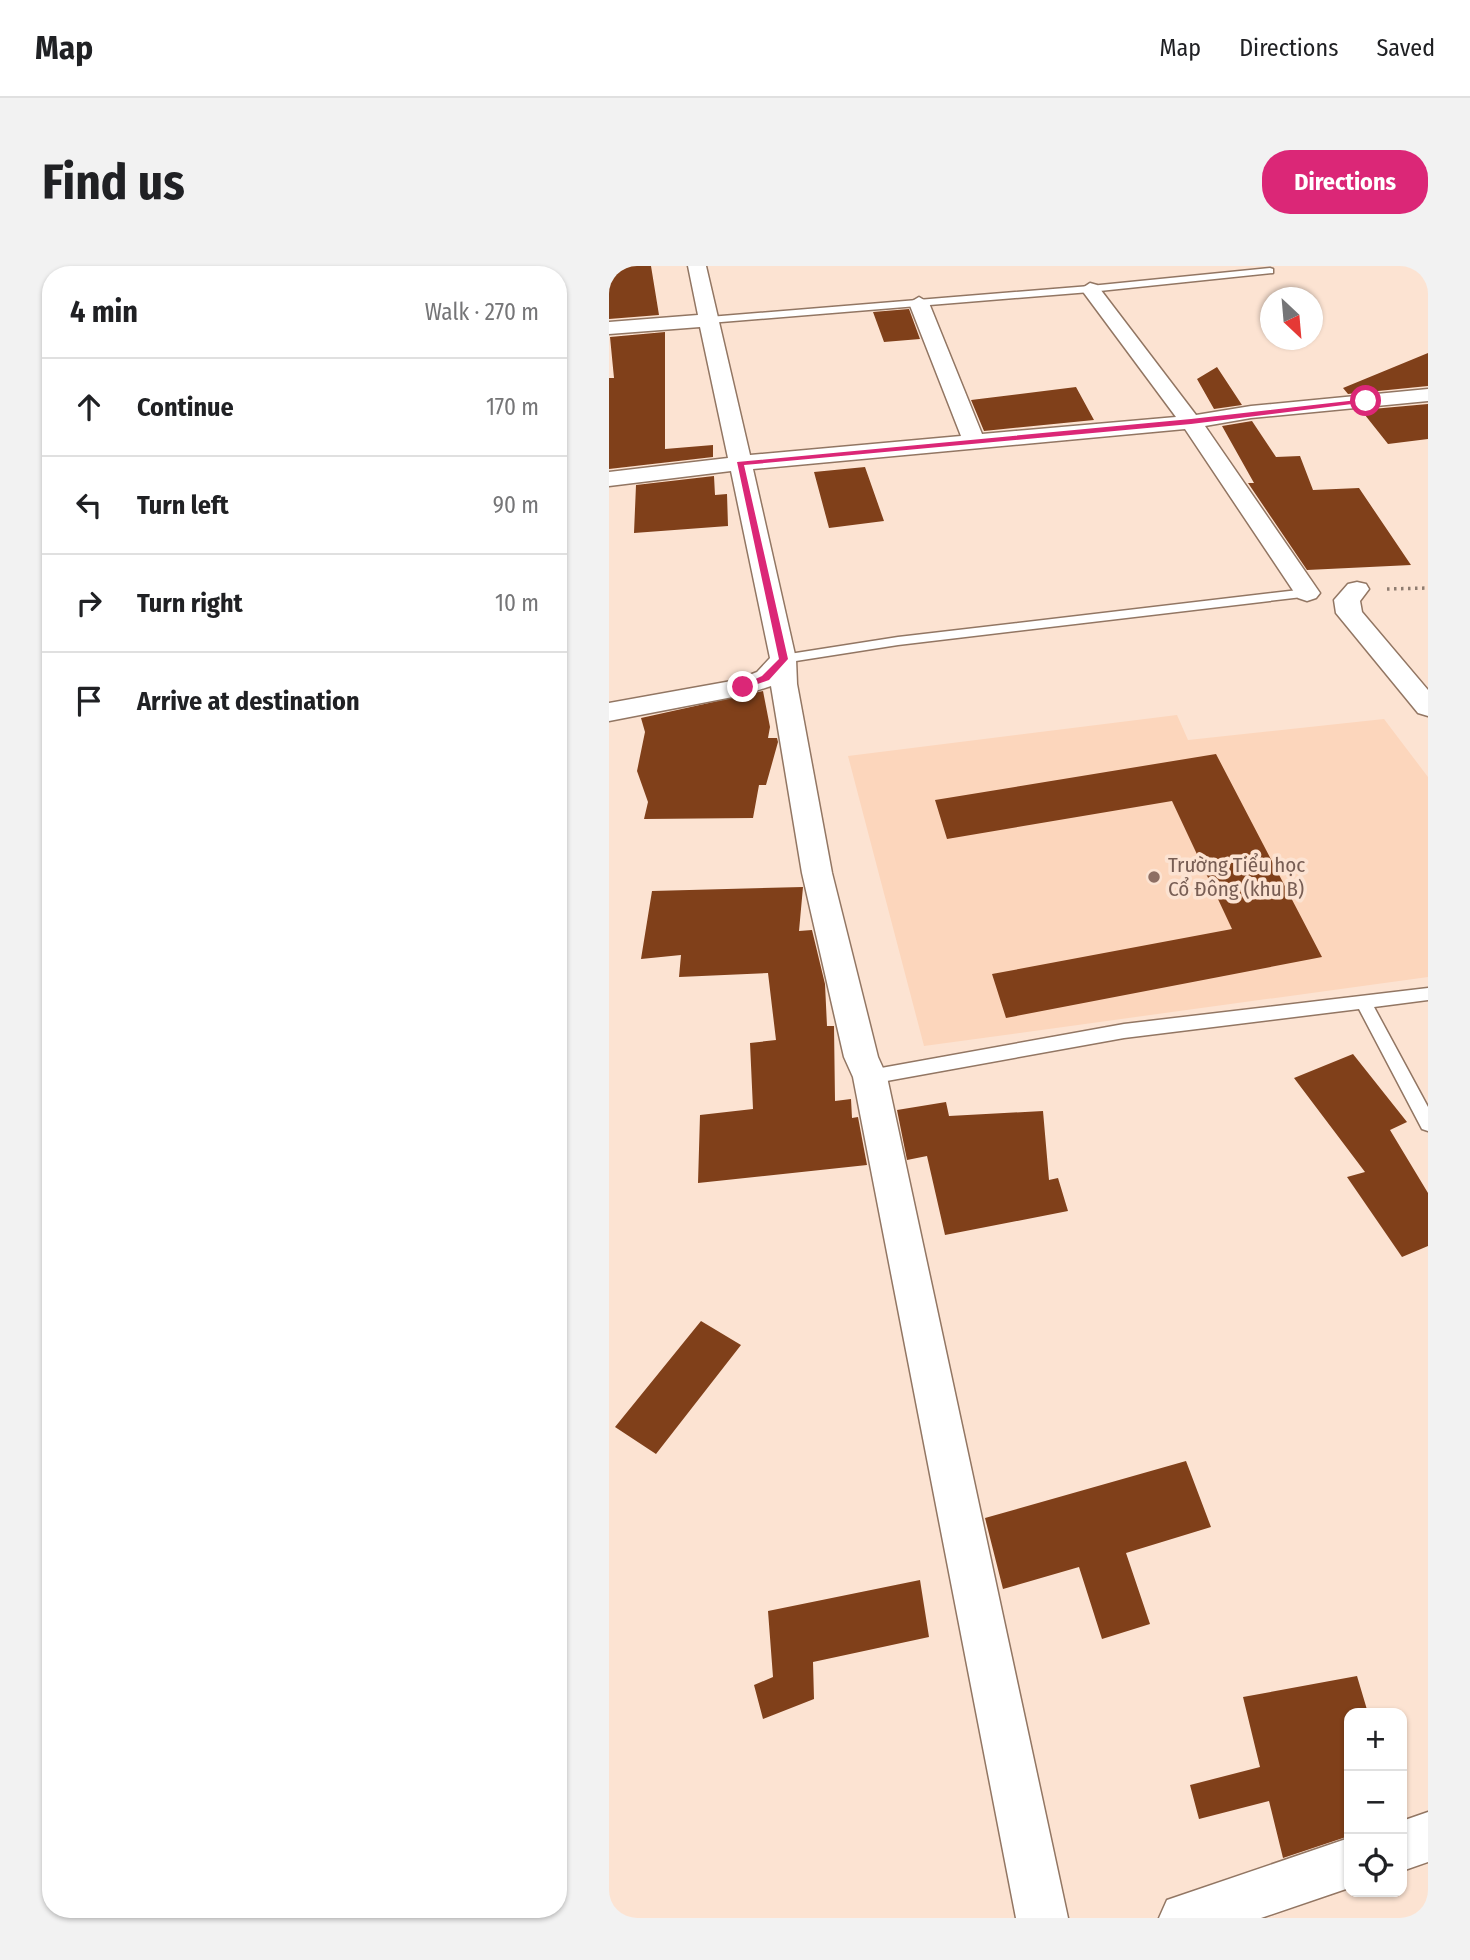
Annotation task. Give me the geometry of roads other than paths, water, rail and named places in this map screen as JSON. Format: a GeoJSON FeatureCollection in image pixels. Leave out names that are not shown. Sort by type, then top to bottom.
{"type":"FeatureCollection","features":[{"type":"Feature","properties":{"kind":"street"},"geometry":{"type":"LineString","coordinates":[[697,266],[783,659],[783,684],[817,873],[861,1057],[870,1077],[1042,1918]]}},
{"type":"Feature","properties":{"kind":"street"},"geometry":{"type":"LineString","coordinates":[[1090,289],[1191,422],[1307,593]]}},
{"type":"Feature","properties":{"kind":"street"},"geometry":{"type":"LineString","coordinates":[[919,303],[974,442]]}},
{"type":"Feature","properties":{"kind":"street"},"geometry":{"type":"LineString","coordinates":[[609,328],[709,320]]}},
{"type":"Feature","properties":{"kind":"street"},"geometry":{"type":"LineString","coordinates":[[609,479],[740,463],[1191,422],[1277,410],[1428,395]]}},
{"type":"Feature","properties":{"kind":"street"},"geometry":{"type":"LineString","coordinates":[[1357,589],[1347,600],[1349,612],[1428,707]]}},
{"type":"Feature","properties":{"kind":"street"},"geometry":{"type":"LineString","coordinates":[[609,712],[743,687],[765,678],[783,659]]}},
{"type":"Feature","properties":{"kind":"street"},"geometry":{"type":"LineString","coordinates":[[1407,1844],[1428,1837]]}},
{"type":"Feature","properties":{"kind":"street"},"geometry":{"type":"LineString","coordinates":[[1185,1918],[1344,1866]]}},
{"type":"Feature","properties":{"kind":"lane"},"geometry":{"type":"LineString","coordinates":[[709,320],[1090,289],[1270,271]]}},
{"type":"Feature","properties":{"kind":"lane"},"geometry":{"type":"LineString","coordinates":[[783,659],[898,641],[1307,593]]}},
{"type":"Feature","properties":{"kind":"lane"},"geometry":{"type":"LineString","coordinates":[[870,1077],[1124,1031],[1428,994]]}},
{"type":"Feature","properties":{"kind":"lane"},"geometry":{"type":"LineString","coordinates":[[1363,1001],[1428,1124]]}},
{"type":"Feature","properties":{"kind":"place","name":"Trường Tiểu học Cổ Đông (khu B)"},"geometry":{"type":"Point","coordinates":[1154,877]}}]}
